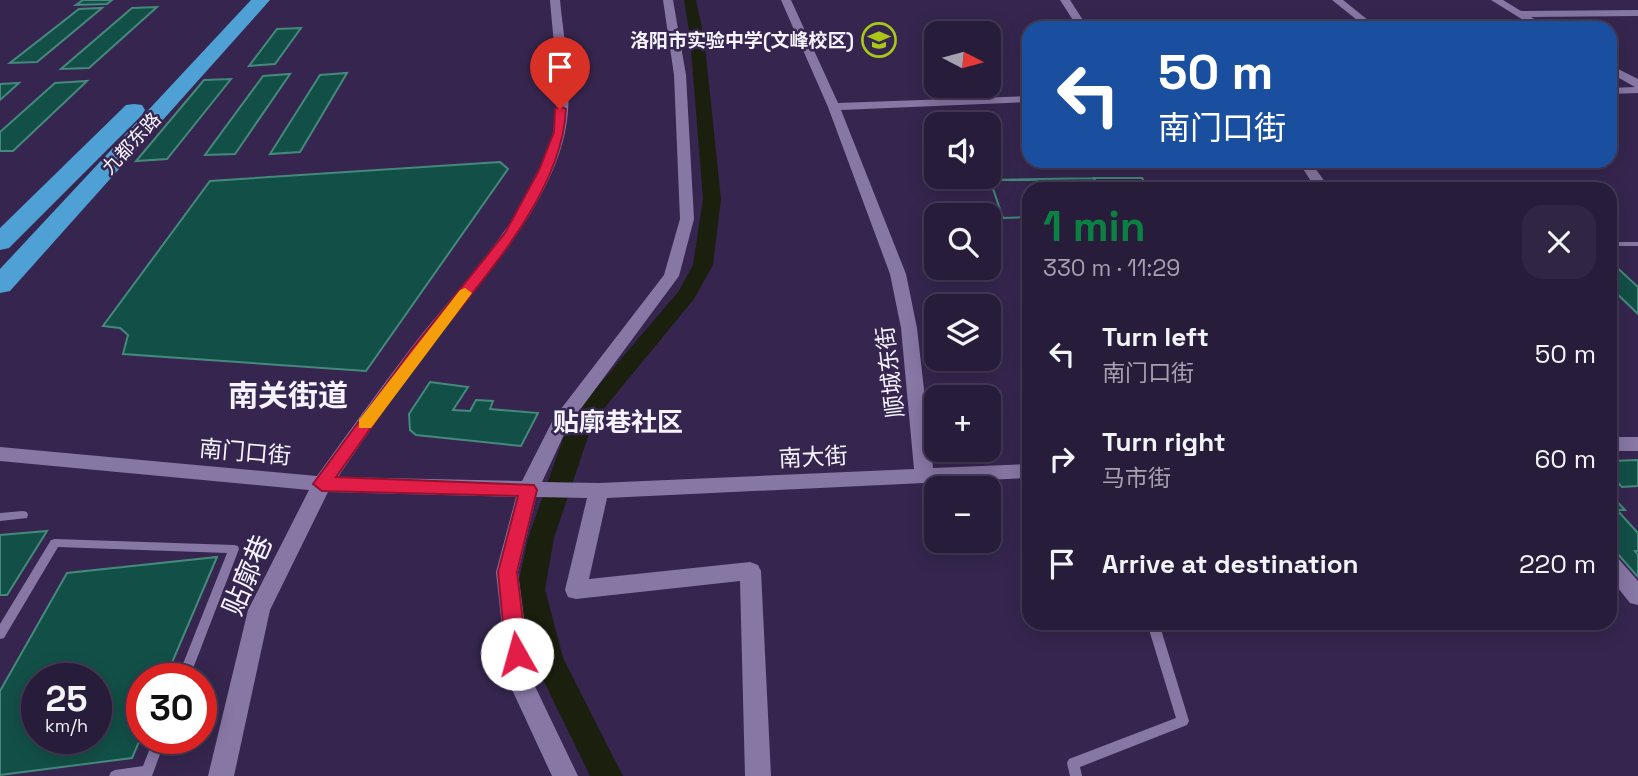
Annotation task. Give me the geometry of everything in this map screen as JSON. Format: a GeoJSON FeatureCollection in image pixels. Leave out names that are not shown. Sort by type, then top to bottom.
{"type":"FeatureCollection","features":[{"type":"Feature","properties":{"kind":"highway","name":"九都东路"},"geometry":{"type":"LineString","coordinates":[[0,242],[243,0]]}},
{"type":"Feature","properties":{"kind":"highway","name":"九都东路"},"geometry":{"type":"LineString","coordinates":[[0,285],[261,0]]}},
{"type":"Feature","properties":{"kind":"street","name":"贴廓巷"},"geometry":{"type":"LineString","coordinates":[[221,776],[259,610],[322,484],[417,352],[511,234],[545,170],[559,132],[562,86],[555,0]]}},
{"type":"Feature","properties":{"kind":"street"},"geometry":{"type":"LineString","coordinates":[[565,776],[520,681],[508,572],[528,490],[560,423],[671,276],[687,219],[680,75],[668,0]]}},
{"type":"Feature","properties":{"kind":"street","name":"顺城东街"},"geometry":{"type":"LineString","coordinates":[[786,0],[834,107],[898,274],[909,328],[924,476]]}},
{"type":"Feature","properties":{"kind":"street"},"geometry":{"type":"LineString","coordinates":[[1065,0],[1078,21]]}},
{"type":"Feature","properties":{"kind":"street"},"geometry":{"type":"LineString","coordinates":[[1337,0],[1364,21]]}},
{"type":"Feature","properties":{"kind":"street"},"geometry":{"type":"LineString","coordinates":[[1496,0],[1531,21]]}},
{"type":"Feature","properties":{"kind":"street"},"geometry":{"type":"LineString","coordinates":[[1519,14],[1638,13]]}},
{"type":"Feature","properties":{"kind":"street"},"geometry":{"type":"LineString","coordinates":[[1617,72],[1638,84]]}},
{"type":"Feature","properties":{"kind":"street"},"geometry":{"type":"LineString","coordinates":[[1617,91],[1638,90]]}},
{"type":"Feature","properties":{"kind":"street"},"geometry":{"type":"LineString","coordinates":[[834,107],[1022,99]]}},
{"type":"Feature","properties":{"kind":"street"},"geometry":{"type":"LineString","coordinates":[[1617,444],[1638,444]]}},
{"type":"Feature","properties":{"kind":"street","name":"南门口街"},"geometry":{"type":"LineString","coordinates":[[0,454],[322,484],[528,490]]}},
{"type":"Feature","properties":{"kind":"street","name":"南大街"},"geometry":{"type":"LineString","coordinates":[[528,490],[598,491],[1022,471]]}},
{"type":"Feature","properties":{"kind":"street"},"geometry":{"type":"LineString","coordinates":[[598,491],[576,590],[750,571],[758,776]]}},
{"type":"Feature","properties":{"kind":"street"},"geometry":{"type":"LineString","coordinates":[[1617,571],[1638,596]]}},
{"type":"Feature","properties":{"kind":"lane"},"geometry":{"type":"LineString","coordinates":[[1617,244],[1638,244]]}},
{"type":"Feature","properties":{"kind":"lane"},"geometry":{"type":"LineString","coordinates":[[0,517],[23,515]]}},
{"type":"Feature","properties":{"kind":"lane"},"geometry":{"type":"LineString","coordinates":[[0,634],[55,543],[234,549],[189,663]]}},
{"type":"Feature","properties":{"kind":"lane"},"geometry":{"type":"LineString","coordinates":[[1074,770],[1184,721],[1155,630]]}},
{"type":"Feature","properties":{"kind":"lane"},"geometry":{"type":"LineString","coordinates":[[116,776],[147,772],[154,754]]}},
{"type":"Feature","properties":{"kind":"building"},"geometry":{"type":"Polygon","coordinates":[[[83,0],[112,0],[107,4],[76,5],[83,0]]]}},
{"type":"Feature","properties":{"kind":"building"},"geometry":{"type":"Polygon","coordinates":[[[157,7],[89,68],[61,69],[132,8],[157,7]]]}},
{"type":"Feature","properties":{"kind":"building"},"geometry":{"type":"Polygon","coordinates":[[[102,8],[37,62],[10,63],[79,9],[102,8]]]}},
{"type":"Feature","properties":{"kind":"building"},"geometry":{"type":"Polygon","coordinates":[[[301,28],[275,64],[249,66],[277,29],[301,28]]]}},
{"type":"Feature","properties":{"kind":"building"},"geometry":{"type":"Polygon","coordinates":[[[347,73],[300,152],[270,154],[320,75],[347,73]]]}},
{"type":"Feature","properties":{"kind":"building"},"geometry":{"type":"Polygon","coordinates":[[[290,74],[235,154],[205,155],[263,76],[290,74]]]}},
{"type":"Feature","properties":{"kind":"building"},"geometry":{"type":"Polygon","coordinates":[[[231,79],[167,159],[136,161],[204,80],[231,79]]]}},
{"type":"Feature","properties":{"kind":"building"},"geometry":{"type":"Polygon","coordinates":[[[87,81],[13,151],[0,151],[0,132],[55,83],[87,81]]]}},
{"type":"Feature","properties":{"kind":"building"},"geometry":{"type":"Polygon","coordinates":[[[19,83],[0,100],[0,84],[19,83]]]}},
{"type":"Feature","properties":{"kind":"building"},"geometry":{"type":"Polygon","coordinates":[[[500,162],[508,169],[366,371],[123,354],[128,335],[120,328],[103,326],[210,181],[500,162]]]}},
{"type":"Feature","properties":{"kind":"building"},"geometry":{"type":"Polygon","coordinates":[[[1094,178],[1142,178],[1144,182],[1096,182],[1094,178]]]}},
{"type":"Feature","properties":{"kind":"building"},"geometry":{"type":"Polygon","coordinates":[[[1142,178],[1144,182],[1022,182],[1022,217],[1003,218],[1001,203],[998,203],[993,189],[1001,189],[1001,180],[1142,178]]]}},
{"type":"Feature","properties":{"kind":"building"},"geometry":{"type":"Polygon","coordinates":[[[1001,180],[1037,180],[1038,182],[1022,182],[1022,217],[1003,218],[1001,203],[998,203],[993,189],[1001,189],[1001,180]]]}},
{"type":"Feature","properties":{"kind":"building"},"geometry":{"type":"Polygon","coordinates":[[[1617,268],[1638,287],[1638,314],[1617,294],[1617,268]]]}},
{"type":"Feature","properties":{"kind":"building"},"geometry":{"type":"Polygon","coordinates":[[[430,382],[468,387],[453,410],[470,411],[476,400],[493,401],[490,409],[538,413],[521,446],[416,435],[410,430],[409,414],[430,382]]]}},
{"type":"Feature","properties":{"kind":"building"},"geometry":{"type":"Polygon","coordinates":[[[1638,460],[1638,486],[1622,487],[1617,482],[1617,461],[1638,460]]]}},
{"type":"Feature","properties":{"kind":"building"},"geometry":{"type":"Polygon","coordinates":[[[1617,501],[1625,510],[1617,510],[1617,501]]]}},
{"type":"Feature","properties":{"kind":"building"},"geometry":{"type":"Polygon","coordinates":[[[1617,510],[1638,533],[1638,551],[1635,551],[1638,555],[1638,577],[1617,553],[1617,510]]]}},
{"type":"Feature","properties":{"kind":"building"},"geometry":{"type":"Polygon","coordinates":[[[47,531],[7,595],[0,595],[0,535],[47,531]]]}},
{"type":"Feature","properties":{"kind":"building"},"geometry":{"type":"Polygon","coordinates":[[[217,557],[172,663],[126,663],[126,754],[134,754],[132,758],[0,775],[0,691],[67,573],[217,557]]]}},
{"type":"Feature","properties":{"kind":"waterway"},"geometry":{"type":"LineString","coordinates":[[607,776],[549,661],[531,589],[541,538],[582,419],[687,295],[703,265],[712,199],[697,37],[690,0]]}},
{"type":"Feature","properties":{"kind":"slow traffic"},"geometry":{"type":"LineString","coordinates":[[365,424],[417,352],[465,293]]}},
{"type":"Feature","properties":{"kind":"place","name":"洛阳市实验中学(文峰校区)"},"geometry":{"type":"Point","coordinates":[879,40]}},
{"type":"Feature","properties":{"kind":"district","name":"南关街道"},"geometry":{"type":"Point","coordinates":[288,396]}},
{"type":"Feature","properties":{"kind":"district","name":"贴廓巷社区"},"geometry":{"type":"Point","coordinates":[618,422]}},
{"type":"Feature","properties":{"kind":"route"},"geometry":{"type":"LineString","coordinates":[[517,654],[508,572],[528,490],[322,484],[417,352],[511,234],[545,170],[559,132],[560,109]]}}]}
